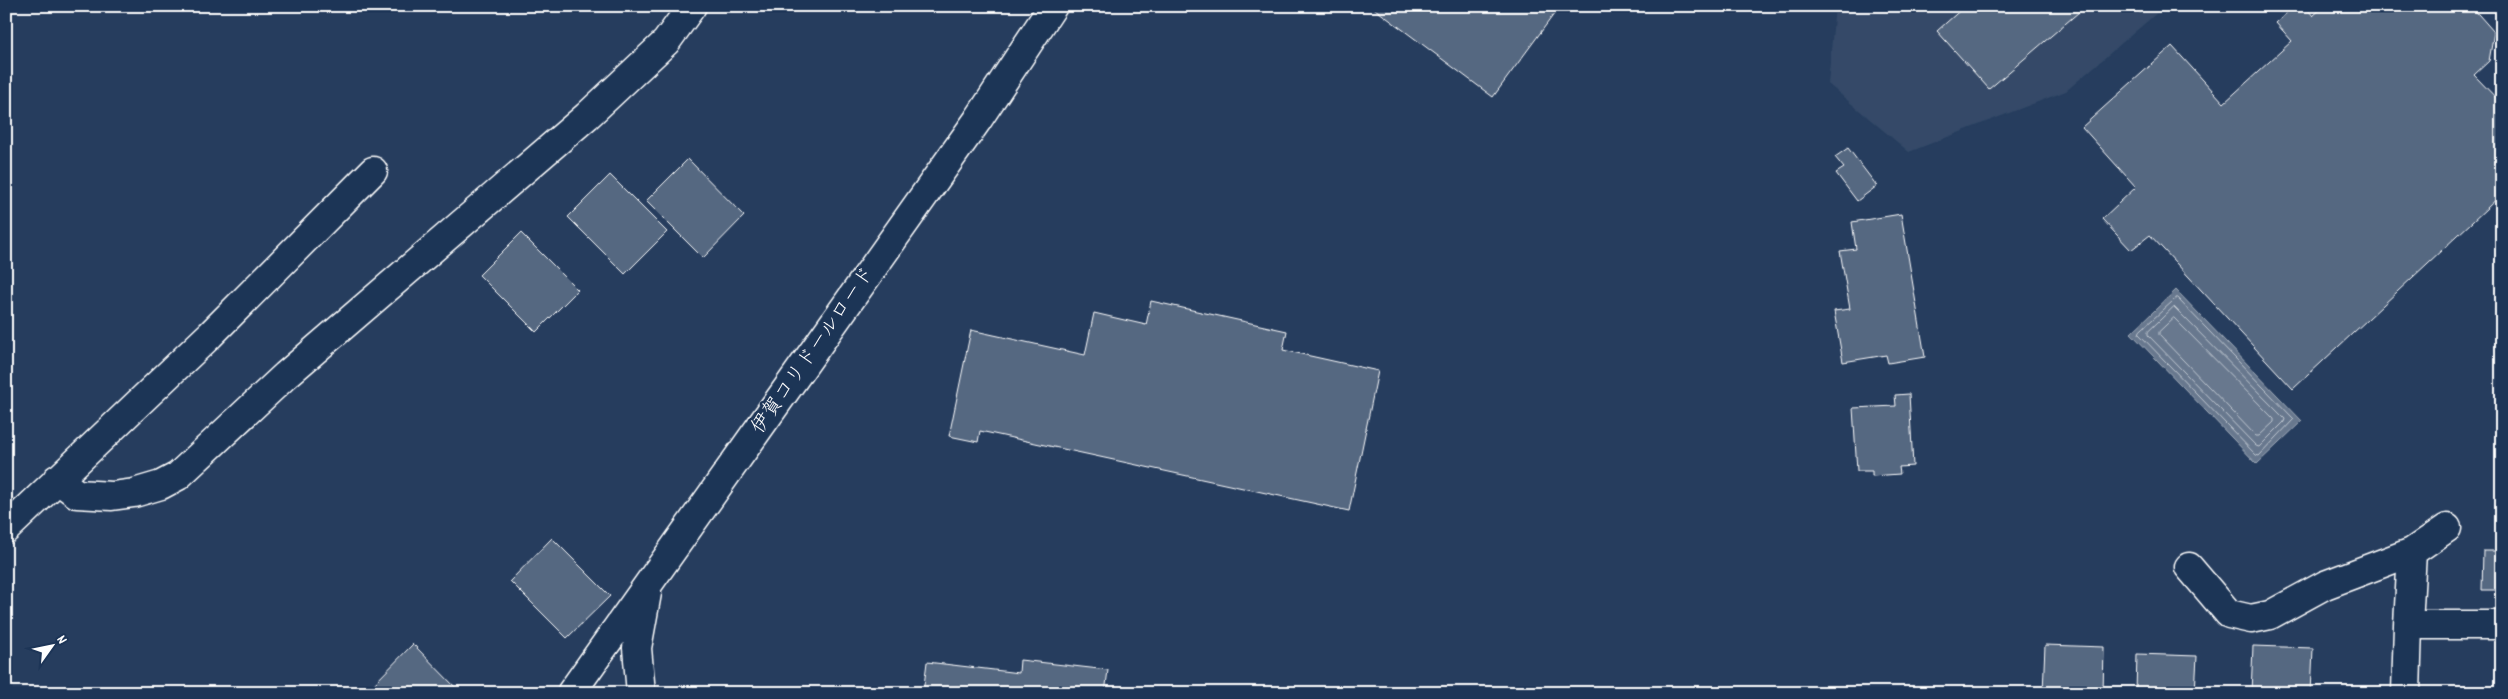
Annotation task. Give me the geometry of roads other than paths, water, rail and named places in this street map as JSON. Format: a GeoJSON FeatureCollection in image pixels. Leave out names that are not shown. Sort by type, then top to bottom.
{"type":"FeatureCollection","features":[{"type":"Feature","properties":{"kind":"street"},"geometry":{"type":"LineString","coordinates":[[57,480],[77,494],[112,496],[152,488],[178,476],[286,375],[587,116],[666,42],[692,6]]}},
{"type":"Feature","properties":{"kind":"street","name":"伊賀コリドールロード"},"geometry":{"type":"LineString","coordinates":[[571,693],[978,121],[1054,6]]}},
{"type":"Feature","properties":{"kind":"street"},"geometry":{"type":"LineString","coordinates":[[6,529],[210,335],[374,171]]}},
{"type":"Feature","properties":{"kind":"street"},"geometry":{"type":"LineString","coordinates":[[2189,567],[2229,614],[2251,618],[2270,615],[2325,585],[2412,552],[2447,528]]}},
{"type":"Feature","properties":{"kind":"street"},"geometry":{"type":"LineString","coordinates":[[2406,693],[2412,552]]}},
{"type":"Feature","properties":{"kind":"street"},"geometry":{"type":"LineString","coordinates":[[641,693],[637,648],[640,621],[650,582]]}},
{"type":"Feature","properties":{"kind":"street"},"geometry":{"type":"LineString","coordinates":[[2408,625],[2502,626]]}},
{"type":"Feature","properties":{"kind":"water"},"geometry":{"type":"Polygon","coordinates":[[[2176,290],[2302,421],[2257,464],[2131,333],[2176,290]]]}}]}
